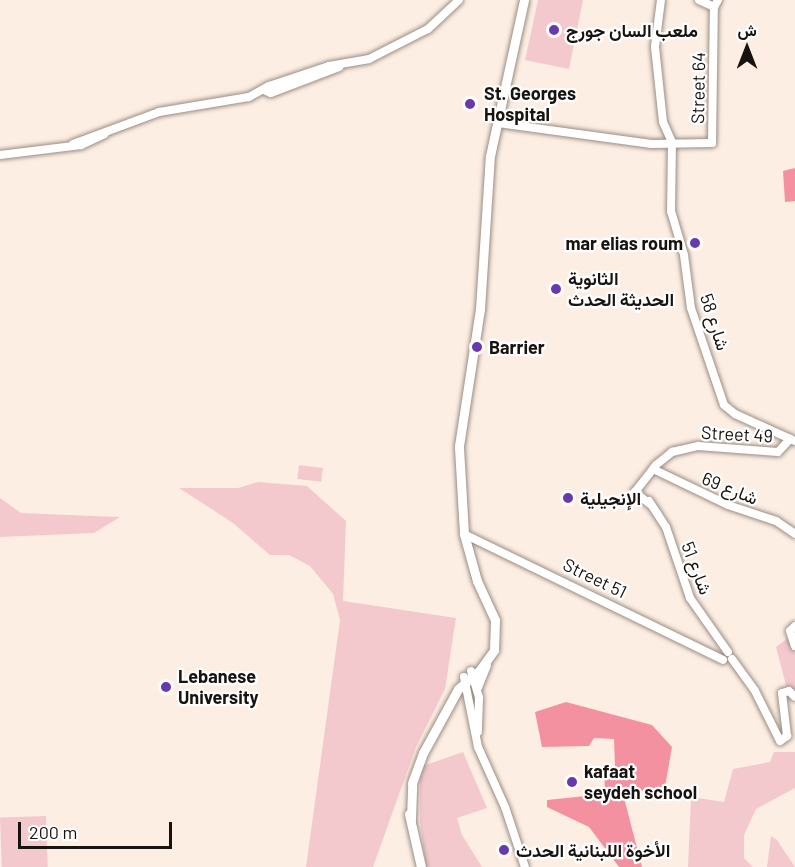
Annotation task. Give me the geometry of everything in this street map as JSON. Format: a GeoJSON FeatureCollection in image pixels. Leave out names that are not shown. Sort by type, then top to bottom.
{"type":"FeatureCollection","features":[{"type":"Feature","properties":{"kind":"highway"},"geometry":{"type":"LineString","coordinates":[[477,687],[493,645],[495,620],[477,581],[464,534],[459,446],[480,309],[489,164],[524,0]]}},
{"type":"Feature","properties":{"kind":"highway"},"geometry":{"type":"LineString","coordinates":[[421,867],[411,819],[412,783],[418,764],[454,697],[493,645]]}},
{"type":"Feature","properties":{"kind":"highway"},"geometry":{"type":"LineString","coordinates":[[469,677],[486,663]]}},
{"type":"Feature","properties":{"kind":"main road"},"geometry":{"type":"LineString","coordinates":[[469,677],[477,687],[478,747]]}},
{"type":"Feature","properties":{"kind":"main road"},"geometry":{"type":"LineString","coordinates":[[469,677],[478,747],[505,807],[525,867]]}},
{"type":"Feature","properties":{"kind":"street"},"geometry":{"type":"LineString","coordinates":[[0,155],[95,140],[116,127],[182,106],[249,97],[284,81],[339,67],[399,46],[428,28],[459,0]]}},
{"type":"Feature","properties":{"kind":"street","name":"شارع 58"},"geometry":{"type":"LineString","coordinates":[[661,0],[655,39],[668,143],[671,211],[684,255],[691,308],[714,370],[721,400],[735,414],[792,440]]}},
{"type":"Feature","properties":{"kind":"street"},"geometry":{"type":"LineString","coordinates":[[699,0],[716,3]]}},
{"type":"Feature","properties":{"kind":"street","name":"Street 64"},"geometry":{"type":"LineString","coordinates":[[668,143],[712,142],[716,3]]}},
{"type":"Feature","properties":{"kind":"street"},"geometry":{"type":"LineString","coordinates":[[499,119],[558,132],[668,143]]}},
{"type":"Feature","properties":{"kind":"street","name":"Street 49"},"geometry":{"type":"LineString","coordinates":[[652,472],[679,449],[708,447],[778,452],[792,440]]}},
{"type":"Feature","properties":{"kind":"street","name":"شارع 51"},"geometry":{"type":"LineString","coordinates":[[652,472],[639,492],[666,527],[690,598],[719,641],[726,658]]}},
{"type":"Feature","properties":{"kind":"street","name":"شارع 69"},"geometry":{"type":"LineString","coordinates":[[652,472],[728,505],[776,521],[795,534]]}},
{"type":"Feature","properties":{"kind":"street","name":"Street 51"},"geometry":{"type":"LineString","coordinates":[[464,534],[711,653],[726,658]]}},
{"type":"Feature","properties":{"kind":"street"},"geometry":{"type":"LineString","coordinates":[[795,626],[790,631],[795,646]]}},
{"type":"Feature","properties":{"kind":"street"},"geometry":{"type":"LineString","coordinates":[[726,658],[743,672],[780,741],[787,736],[782,693],[789,691],[795,697]]}},
{"type":"Feature","properties":{"kind":"shaded area","name":"ملعب السان جورج"},"geometry":{"type":"Polygon","coordinates":[[[538,0],[583,0],[569,69],[525,60],[538,0]]]}},
{"type":"Feature","properties":{"kind":"shaded area"},"geometry":{"type":"Polygon","coordinates":[[[795,168],[795,201],[785,202],[783,171],[795,168]]]}},
{"type":"Feature","properties":{"kind":"shaded area"},"geometry":{"type":"Polygon","coordinates":[[[299,465],[323,468],[321,482],[297,479],[299,465]]]}},
{"type":"Feature","properties":{"kind":"shaded area"},"geometry":{"type":"Polygon","coordinates":[[[258,482],[307,486],[346,521],[343,601],[456,618],[445,689],[416,747],[373,867],[306,867],[340,620],[333,594],[310,566],[289,555],[270,555],[233,523],[179,488],[238,488],[258,482]]]}},
{"type":"Feature","properties":{"kind":"shaded area"},"geometry":{"type":"Polygon","coordinates":[[[0,498],[21,513],[120,517],[94,533],[0,537],[0,498]]]}},
{"type":"Feature","properties":{"kind":"shaded area"},"geometry":{"type":"Polygon","coordinates":[[[795,633],[795,702],[787,689],[776,647],[795,633]]]}},
{"type":"Feature","properties":{"kind":"shaded area"},"geometry":{"type":"Polygon","coordinates":[[[566,702],[652,725],[672,747],[665,787],[623,794],[642,867],[619,867],[589,827],[547,807],[547,800],[605,794],[604,766],[615,766],[614,739],[594,738],[589,746],[542,747],[535,712],[566,702]]]}},
{"type":"Feature","properties":{"kind":"shaded area"},"geometry":{"type":"Polygon","coordinates":[[[463,752],[487,808],[457,818],[462,835],[482,867],[426,867],[420,822],[420,767],[463,752]]]}},
{"type":"Feature","properties":{"kind":"shaded area"},"geometry":{"type":"Polygon","coordinates":[[[774,752],[795,752],[795,788],[756,809],[744,835],[744,858],[753,867],[688,867],[691,797],[724,802],[733,769],[770,762],[774,752]]]}},
{"type":"Feature","properties":{"kind":"shaded area"},"geometry":{"type":"Polygon","coordinates":[[[46,816],[48,867],[2,867],[0,818],[46,816]]]}},
{"type":"Feature","properties":{"kind":"shaded area"},"geometry":{"type":"Polygon","coordinates":[[[771,836],[777,840],[795,867],[767,867],[771,836]]]}},
{"type":"Feature","properties":{"kind":"place","name":"ملعب السان جورج"},"geometry":{"type":"Point","coordinates":[554,30]}},
{"type":"Feature","properties":{"kind":"place","name":"St. Georges Hospital"},"geometry":{"type":"Point","coordinates":[470,104]}},
{"type":"Feature","properties":{"kind":"place","name":"mar elias roum"},"geometry":{"type":"Point","coordinates":[695,243]}},
{"type":"Feature","properties":{"kind":"place","name":"الثانوية الحديثة الحدث"},"geometry":{"type":"Point","coordinates":[556,289]}},
{"type":"Feature","properties":{"kind":"place","name":"Barrier"},"geometry":{"type":"Point","coordinates":[477,347]}},
{"type":"Feature","properties":{"kind":"place","name":"الإنجيلية"},"geometry":{"type":"Point","coordinates":[568,498]}},
{"type":"Feature","properties":{"kind":"place","name":"Lebanese University"},"geometry":{"type":"Point","coordinates":[166,687]}},
{"type":"Feature","properties":{"kind":"place","name":"kafaat seydeh school"},"geometry":{"type":"Point","coordinates":[572,782]}},
{"type":"Feature","properties":{"kind":"place","name":"الأخوة اللبنانية الحدث"},"geometry":{"type":"Point","coordinates":[504,850]}}]}
